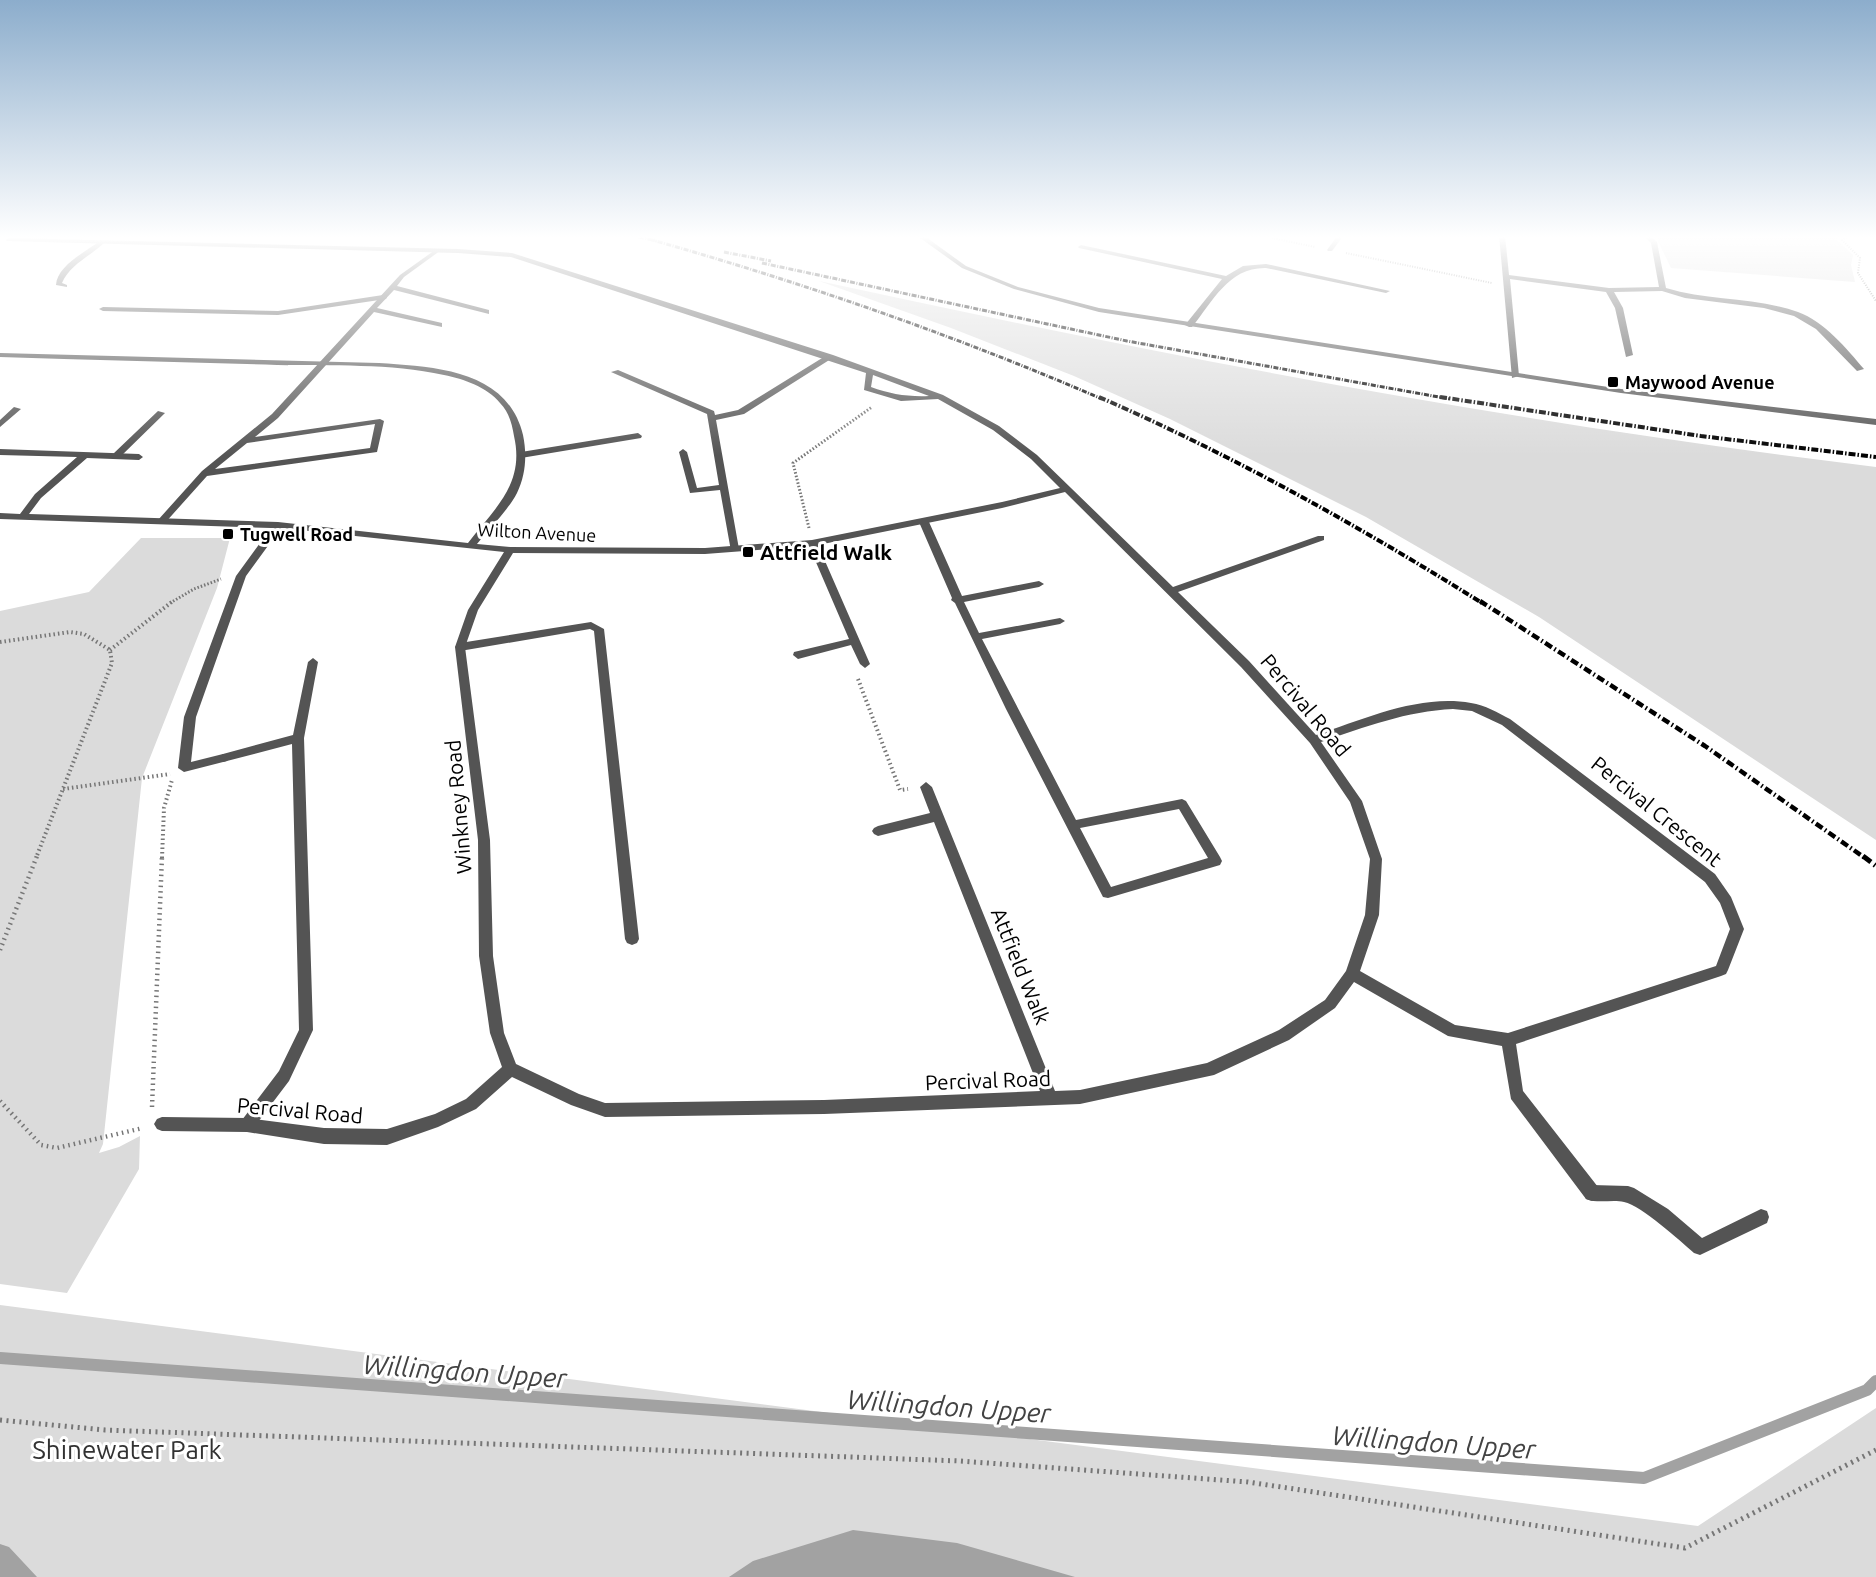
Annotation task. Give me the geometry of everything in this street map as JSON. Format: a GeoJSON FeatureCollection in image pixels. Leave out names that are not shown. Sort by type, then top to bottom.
{"type":"FeatureCollection","features":[{"type":"Feature","properties":{"kind":"street"},"geometry":{"type":"LineString","coordinates":[[103,309],[278,313],[307,309]]}},
{"type":"Feature","properties":{"kind":"street"},"geometry":{"type":"LineString","coordinates":[[160,522],[205,473],[275,416],[324,365],[372,309],[439,325]]}},
{"type":"Feature","properties":{"kind":"street"},"geometry":{"type":"LineString","coordinates":[[473,309],[486,312]]}},
{"type":"Feature","properties":{"kind":"street","name":"Percival Road"},"geometry":{"type":"LineString","coordinates":[[157,1125],[247,1125],[324,1136],[387,1137],[438,1120],[471,1104],[510,1069],[576,1101],[605,1110],[813,1107],[1080,1097],[1209,1070],[1284,1035],[1330,1004],[1352,974],[1372,915],[1376,859],[1356,801],[1314,740],[1245,664],[1172,591],[1034,457],[996,428],[940,397],[830,357],[680,309]]}},
{"type":"Feature","properties":{"kind":"street"},"geometry":{"type":"LineString","coordinates":[[1094,309],[1515,376],[1876,422]]}},
{"type":"Feature","properties":{"kind":"street"},"geometry":{"type":"LineString","coordinates":[[1189,325],[1202,309]]}},
{"type":"Feature","properties":{"kind":"street"},"geometry":{"type":"LineString","coordinates":[[1510,309],[1515,376]]}},
{"type":"Feature","properties":{"kind":"street"},"geometry":{"type":"LineString","coordinates":[[1619,309],[1629,355]]}},
{"type":"Feature","properties":{"kind":"street"},"geometry":{"type":"LineString","coordinates":[[1775,309],[1797,314],[1819,327],[1860,369]]}},
{"type":"Feature","properties":{"kind":"street"},"geometry":{"type":"LineString","coordinates":[[0,355],[415,367],[469,378],[497,393],[506,404],[520,431],[521,455],[519,474],[510,495],[471,545]]}},
{"type":"Feature","properties":{"kind":"street"},"geometry":{"type":"LineString","coordinates":[[711,418],[741,412],[830,357]]}},
{"type":"Feature","properties":{"kind":"street"},"geometry":{"type":"LineString","coordinates":[[615,372],[711,413],[734,549]]}},
{"type":"Feature","properties":{"kind":"street"},"geometry":{"type":"LineString","coordinates":[[870,372],[867,388],[888,396],[910,401],[940,397]]}},
{"type":"Feature","properties":{"kind":"street"},"geometry":{"type":"LineString","coordinates":[[0,424],[17,409]]}},
{"type":"Feature","properties":{"kind":"street"},"geometry":{"type":"LineString","coordinates":[[116,456],[161,413]]}},
{"type":"Feature","properties":{"kind":"street"},"geometry":{"type":"LineString","coordinates":[[205,473],[374,450],[380,421],[244,441]]}},
{"type":"Feature","properties":{"kind":"street"},"geometry":{"type":"LineString","coordinates":[[521,455],[638,436]]}},
{"type":"Feature","properties":{"kind":"street"},"geometry":{"type":"LineString","coordinates":[[0,452],[140,457]]}},
{"type":"Feature","properties":{"kind":"street"},"geometry":{"type":"LineString","coordinates":[[683,452],[693,491],[723,487]]}},
{"type":"Feature","properties":{"kind":"street"},"geometry":{"type":"LineString","coordinates":[[22,517],[38,496],[85,455]]}},
{"type":"Feature","properties":{"kind":"street","name":"Wilton Avenue"},"geometry":{"type":"LineString","coordinates":[[0,516],[278,525],[510,550],[617,552],[734,549],[812,543],[924,522],[1066,489]]}},
{"type":"Feature","properties":{"kind":"street"},"geometry":{"type":"LineString","coordinates":[[924,522],[956,600],[1108,893],[1216,861],[1182,804],[1073,825]]}},
{"type":"Feature","properties":{"kind":"street"},"geometry":{"type":"LineString","coordinates":[[278,525],[241,576],[190,717],[184,768],[298,738]]}},
{"type":"Feature","properties":{"kind":"street"},"geometry":{"type":"LineString","coordinates":[[1172,591],[1321,538]]}},
{"type":"Feature","properties":{"kind":"street"},"geometry":{"type":"LineString","coordinates":[[812,543],[865,664]]}},
{"type":"Feature","properties":{"kind":"street","name":"Winkney Road"},"geometry":{"type":"LineString","coordinates":[[510,550],[473,610],[460,647],[484,840],[486,956],[497,1033],[510,1069]]}},
{"type":"Feature","properties":{"kind":"street"},"geometry":{"type":"LineString","coordinates":[[956,600],[1039,584]]}},
{"type":"Feature","properties":{"kind":"street"},"geometry":{"type":"LineString","coordinates":[[976,638],[1060,621]]}},
{"type":"Feature","properties":{"kind":"street"},"geometry":{"type":"LineString","coordinates":[[460,647],[591,625],[599,629],[632,939]]}},
{"type":"Feature","properties":{"kind":"street"},"geometry":{"type":"LineString","coordinates":[[798,655],[854,641]]}},
{"type":"Feature","properties":{"kind":"street"},"geometry":{"type":"LineString","coordinates":[[247,1125],[284,1077],[306,1030],[298,738],[313,662]]}},
{"type":"Feature","properties":{"kind":"street","name":"Percival Crescent"},"geometry":{"type":"LineString","coordinates":[[1314,740],[1407,711],[1443,706],[1472,707],[1506,722],[1710,878],[1726,901],[1737,929],[1721,970],[1508,1040],[1453,1031],[1352,974]]}},
{"type":"Feature","properties":{"kind":"street","name":"Attfield Walk"},"geometry":{"type":"LineString","coordinates":[[926,787],[1051,1099]]}},
{"type":"Feature","properties":{"kind":"street"},"geometry":{"type":"LineString","coordinates":[[878,831],[938,816]]}},
{"type":"Feature","properties":{"kind":"street"},"geometry":{"type":"LineString","coordinates":[[1508,1040],[1516,1094],[1592,1193],[1628,1194],[1662,1215],[1700,1247],[1761,1217]]}},
{"type":"Feature","properties":{"kind":"path"},"geometry":{"type":"LineString","coordinates":[[812,543],[793,463],[888,396]]}},
{"type":"Feature","properties":{"kind":"path"},"geometry":{"type":"LineString","coordinates":[[110,650],[127,634],[194,589],[212,580],[241,576]]}},
{"type":"Feature","properties":{"kind":"path"},"geometry":{"type":"LineString","coordinates":[[0,642],[70,632],[84,633],[110,650],[112,663],[0,950]]}},
{"type":"Feature","properties":{"kind":"path"},"geometry":{"type":"LineString","coordinates":[[865,664],[856,675],[900,790],[926,787]]}},
{"type":"Feature","properties":{"kind":"path"},"geometry":{"type":"LineString","coordinates":[[0,1101],[41,1145],[57,1148],[157,1125],[164,808],[174,773],[63,789]]}},
{"type":"Feature","properties":{"kind":"path"},"geometry":{"type":"LineString","coordinates":[[0,1420],[105,1430],[960,1461],[1236,1481],[1685,1548],[1876,1450]]}},
{"type":"Feature","properties":{"kind":"green space"},"geometry":{"type":"Polygon","coordinates":[[[896,309],[948,309],[1213,362],[1477,409],[1743,450],[1876,467],[1876,840],[1539,617],[1366,517],[1170,419],[1074,376],[896,309]]]}},
{"type":"Feature","properties":{"kind":"green space"},"geometry":{"type":"Polygon","coordinates":[[[141,538],[230,538],[217,588],[142,778],[103,1144],[99,1153],[119,1147],[140,1136],[139,1169],[67,1293],[0,1284],[0,611],[89,592],[141,538]]]}},
{"type":"Feature","properties":{"kind":"green space","name":"Shinewater Park"},"geometry":{"type":"Polygon","coordinates":[[[0,1305],[1698,1526],[1876,1408],[1876,1577],[0,1577],[0,1305]]]}},
{"type":"Feature","properties":{"kind":"shaded area"},"geometry":{"type":"Polygon","coordinates":[[[853,1530],[957,1543],[1075,1577],[729,1577],[753,1561],[853,1530]]]}},
{"type":"Feature","properties":{"kind":"shaded area"},"geometry":{"type":"Polygon","coordinates":[[[0,1544],[9,1547],[37,1577],[0,1577],[0,1544]]]}},
{"type":"Feature","properties":{"kind":"waterway","name":"Willingdon Upper"},"geometry":{"type":"LineString","coordinates":[[0,1358],[1644,1478],[1867,1390],[1876,1381]]}},
{"type":"Feature","properties":{"kind":"railway"},"geometry":{"type":"LineString","coordinates":[[868,309],[991,353],[1102,399]]}},
{"type":"Feature","properties":{"kind":"railway"},"geometry":{"type":"LineString","coordinates":[[975,309],[1127,341],[1450,399]]}},
{"type":"Feature","properties":{"kind":"railway"},"geometry":{"type":"LineString","coordinates":[[1099,397],[1246,467],[1389,546],[1482,603]]}},
{"type":"Feature","properties":{"kind":"railway"},"geometry":{"type":"LineString","coordinates":[[1440,397],[1701,436],[1876,457]]}},
{"type":"Feature","properties":{"kind":"railway"},"geometry":{"type":"LineString","coordinates":[[1480,601],[1705,746],[1865,858]]}},
{"type":"Feature","properties":{"kind":"railway"},"geometry":{"type":"LineString","coordinates":[[1863,856],[1876,866]]}},
{"type":"Feature","properties":{"kind":"place","name":"Maywood Avenue"},"geometry":{"type":"Point","coordinates":[1613,382]}},
{"type":"Feature","properties":{"kind":"place","name":"Tugwell Road"},"geometry":{"type":"Point","coordinates":[228,534]}},
{"type":"Feature","properties":{"kind":"place","name":"Attfield Walk"},"geometry":{"type":"Point","coordinates":[748,552]}}]}
